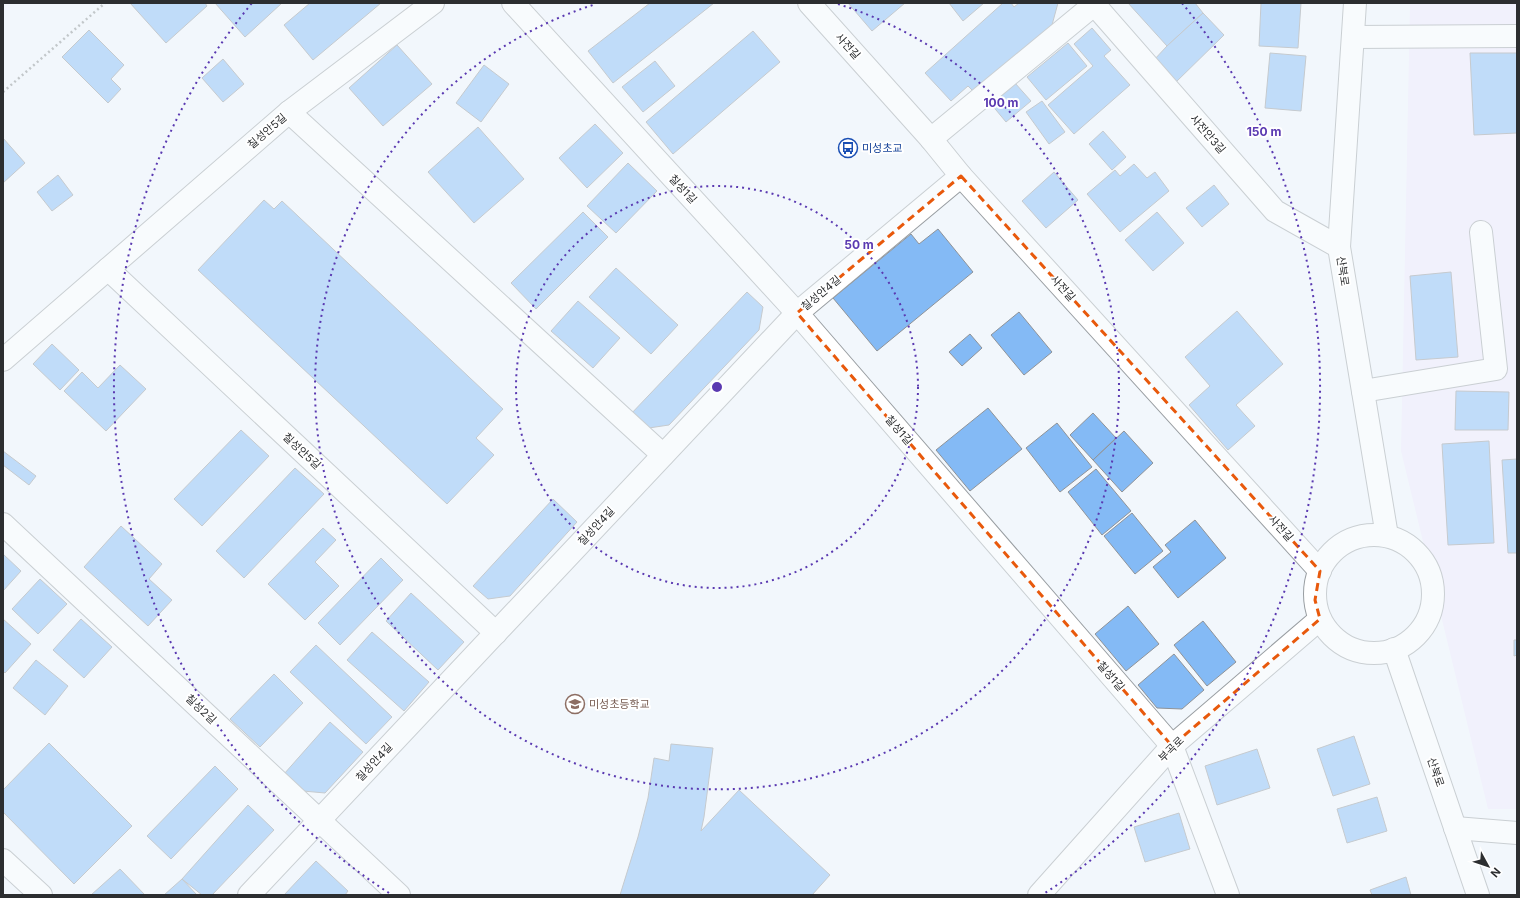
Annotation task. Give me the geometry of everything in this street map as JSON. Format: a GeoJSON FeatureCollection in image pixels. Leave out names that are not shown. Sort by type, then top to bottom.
{"type":"FeatureCollection","features":[{"type":"Feature","properties":{"kind":"street","name":"칠성안5길"},"geometry":{"type":"LineString","coordinates":[[3,360],[289,112],[433,3]]}},
{"type":"Feature","properties":{"kind":"street","name":"칠성1길"},"geometry":{"type":"LineString","coordinates":[[513,3],[797,313],[1172,746],[1228,895]]}},
{"type":"Feature","properties":{"kind":"street","name":"사전길"},"geometry":{"type":"LineString","coordinates":[[809,3],[931,140],[961,176],[1320,572]]}},
{"type":"Feature","properties":{"kind":"street","name":"산북로"},"geometry":{"type":"LineString","coordinates":[[1355,3],[1338,247],[1387,536]]}},
{"type":"Feature","properties":{"kind":"street"},"geometry":{"type":"LineString","coordinates":[[931,140],[1094,4]]}},
{"type":"Feature","properties":{"kind":"street","name":"사전안3길"},"geometry":{"type":"LineString","coordinates":[[1094,4],[1275,211],[1338,247]]}},
{"type":"Feature","properties":{"kind":"street"},"geometry":{"type":"LineString","coordinates":[[1353,37],[1516,36]]}},
{"type":"Feature","properties":{"kind":"street"},"geometry":{"type":"LineString","coordinates":[[289,112],[663,456]]}},
{"type":"Feature","properties":{"kind":"street","name":"칠성안4길"},"geometry":{"type":"LineString","coordinates":[[249,895],[797,313],[961,176]]}},
{"type":"Feature","properties":{"kind":"street"},"geometry":{"type":"LineString","coordinates":[[1362,391],[1496,369],[1481,232]]}},
{"type":"Feature","properties":{"kind":"street","name":"칠성안5길"},"geometry":{"type":"LineString","coordinates":[[108,269],[496,633]]}},
{"type":"Feature","properties":{"kind":"street","name":"칠성2길"},"geometry":{"type":"LineString","coordinates":[[3,524],[399,895]]}},
{"type":"Feature","properties":{"kind":"street"},"geometry":{"type":"LineString","coordinates":[[1373,534],[1387,536],[1410,547],[1424,562],[1431,580],[1433,599],[1428,618],[1417,634],[1402,646],[1384,652],[1365,652],[1346,646],[1331,635],[1320,619],[1314,600],[1316,581],[1323,562],[1336,547],[1354,537],[1373,534]]}},
{"type":"Feature","properties":{"kind":"street","name":"부곡로"},"geometry":{"type":"LineString","coordinates":[[1039,895],[1172,746],[1320,619]]}},
{"type":"Feature","properties":{"kind":"street","name":"산북로"},"geometry":{"type":"LineString","coordinates":[[1394,649],[1478,895]]}},
{"type":"Feature","properties":{"kind":"street"},"geometry":{"type":"LineString","coordinates":[[1456,828],[1517,833]]}},
{"type":"Feature","properties":{"kind":"street"},"geometry":{"type":"LineString","coordinates":[[3,860],[41,895]]}},
{"type":"Feature","properties":{"kind":"path"},"geometry":{"type":"LineString","coordinates":[[3,92],[106,3]]}},
{"type":"Feature","properties":{"kind":"highlighted area"},"geometry":{"type":"Polygon","coordinates":[[[961,176],[1320,571],[1315,600],[1320,619],[1172,746],[797,313],[961,176]]]}},
{"type":"Feature","properties":{"kind":"shaded area"},"geometry":{"type":"Polygon","coordinates":[[[1410,3],[1517,3],[1517,809],[1488,809],[1401,451],[1410,3]]]}},
{"type":"Feature","properties":{"kind":"building"},"geometry":{"type":"Polygon","coordinates":[[[130,3],[205,3],[207,6],[166,43],[130,3]]]}},
{"type":"Feature","properties":{"kind":"building"},"geometry":{"type":"Polygon","coordinates":[[[215,3],[282,3],[245,37],[215,3]]]}},
{"type":"Feature","properties":{"kind":"building"},"geometry":{"type":"Polygon","coordinates":[[[310,3],[381,3],[313,60],[284,25],[310,3]]]}},
{"type":"Feature","properties":{"kind":"building"},"geometry":{"type":"Polygon","coordinates":[[[650,3],[714,3],[613,83],[588,51],[650,3]]]}},
{"type":"Feature","properties":{"kind":"building"},"geometry":{"type":"Polygon","coordinates":[[[848,3],[905,3],[872,31],[848,3]]]}},
{"type":"Feature","properties":{"kind":"building"},"geometry":{"type":"Polygon","coordinates":[[[949,3],[984,3],[963,21],[949,3]]]}},
{"type":"Feature","properties":{"kind":"building"},"geometry":{"type":"Polygon","coordinates":[[[1003,3],[1011,3],[1014,7],[1019,3],[1058,3],[1052,25],[975,93],[968,86],[951,101],[925,73],[1003,3]]]}},
{"type":"Feature","properties":{"kind":"building"},"geometry":{"type":"Polygon","coordinates":[[[1128,3],[1195,3],[1203,13],[1167,46],[1128,3]]]}},
{"type":"Feature","properties":{"kind":"building"},"geometry":{"type":"Polygon","coordinates":[[[1261,3],[1301,3],[1298,48],[1259,46],[1261,3]]]}},
{"type":"Feature","properties":{"kind":"building"},"geometry":{"type":"Polygon","coordinates":[[[1203,13],[1224,35],[1174,84],[1153,61],[1203,13]]]}},
{"type":"Feature","properties":{"kind":"building"},"geometry":{"type":"Polygon","coordinates":[[[1092,28],[1111,50],[1104,56],[1130,85],[1074,134],[1048,105],[1093,66],[1074,44],[1092,28]]]}},
{"type":"Feature","properties":{"kind":"building"},"geometry":{"type":"Polygon","coordinates":[[[89,30],[124,65],[111,79],[121,89],[108,103],[62,57],[89,30]]]}},
{"type":"Feature","properties":{"kind":"building"},"geometry":{"type":"Polygon","coordinates":[[[753,31],[780,62],[673,154],[646,122],[753,31]]]}},
{"type":"Feature","properties":{"kind":"building"},"geometry":{"type":"Polygon","coordinates":[[[1068,43],[1087,66],[1046,100],[1027,77],[1068,43]]]}},
{"type":"Feature","properties":{"kind":"building"},"geometry":{"type":"Polygon","coordinates":[[[397,45],[432,84],[383,126],[349,88],[397,45]]]}},
{"type":"Feature","properties":{"kind":"building"},"geometry":{"type":"Polygon","coordinates":[[[1270,53],[1306,56],[1301,111],[1265,108],[1270,53]]]}},
{"type":"Feature","properties":{"kind":"building"},"geometry":{"type":"Polygon","coordinates":[[[1470,53],[1517,53],[1517,133],[1474,135],[1470,53]]]}},
{"type":"Feature","properties":{"kind":"building"},"geometry":{"type":"Polygon","coordinates":[[[223,59],[244,84],[223,102],[202,78],[223,59]]]}},
{"type":"Feature","properties":{"kind":"building"},"geometry":{"type":"Polygon","coordinates":[[[655,61],[675,86],[643,112],[622,87],[655,61]]]}},
{"type":"Feature","properties":{"kind":"building"},"geometry":{"type":"Polygon","coordinates":[[[484,65],[509,84],[481,122],[456,103],[484,65]]]}},
{"type":"Feature","properties":{"kind":"building"},"geometry":{"type":"Polygon","coordinates":[[[1015,83],[1031,101],[1006,122],[991,104],[1015,83]]]}},
{"type":"Feature","properties":{"kind":"building"},"geometry":{"type":"Polygon","coordinates":[[[1042,101],[1065,132],[1049,144],[1026,112],[1042,101]]]}},
{"type":"Feature","properties":{"kind":"building"},"geometry":{"type":"Polygon","coordinates":[[[595,124],[623,153],[587,188],[559,158],[595,124]]]}},
{"type":"Feature","properties":{"kind":"building"},"geometry":{"type":"Polygon","coordinates":[[[478,127],[524,179],[474,223],[428,172],[478,127]]]}},
{"type":"Feature","properties":{"kind":"building"},"geometry":{"type":"Polygon","coordinates":[[[1103,131],[1126,157],[1112,170],[1089,144],[1103,131]]]}},
{"type":"Feature","properties":{"kind":"building"},"geometry":{"type":"Polygon","coordinates":[[[3,138],[25,163],[3,183],[3,138]]]}},
{"type":"Feature","properties":{"kind":"building"},"geometry":{"type":"Polygon","coordinates":[[[628,163],[657,191],[616,233],[587,206],[628,163]]]}},
{"type":"Feature","properties":{"kind":"building"},"geometry":{"type":"Polygon","coordinates":[[[1134,164],[1147,178],[1155,172],[1169,191],[1120,232],[1087,194],[1115,170],[1120,176],[1134,164]]]}},
{"type":"Feature","properties":{"kind":"building"},"geometry":{"type":"Polygon","coordinates":[[[1054,172],[1078,200],[1046,228],[1022,201],[1054,172]]]}},
{"type":"Feature","properties":{"kind":"building"},"geometry":{"type":"Polygon","coordinates":[[[58,175],[73,195],[52,211],[37,192],[58,175]]]}},
{"type":"Feature","properties":{"kind":"building"},"geometry":{"type":"Polygon","coordinates":[[[1214,185],[1229,204],[1202,227],[1186,208],[1214,185]]]}},
{"type":"Feature","properties":{"kind":"building"},"geometry":{"type":"Polygon","coordinates":[[[264,200],[274,209],[282,201],[503,409],[476,438],[494,455],[447,504],[198,270],[264,200]]]}},
{"type":"Feature","properties":{"kind":"building"},"geometry":{"type":"Polygon","coordinates":[[[583,212],[608,237],[536,309],[511,283],[583,212]]]}},
{"type":"Feature","properties":{"kind":"building"},"geometry":{"type":"Polygon","coordinates":[[[1157,212],[1184,243],[1153,271],[1125,240],[1157,212]]]}},
{"type":"Feature","properties":{"kind":"building"},"geometry":{"type":"Polygon","coordinates":[[[938,229],[973,272],[877,351],[833,298],[911,234],[919,244],[938,229]]]}},
{"type":"Feature","properties":{"kind":"building"},"geometry":{"type":"Polygon","coordinates":[[[616,268],[678,325],[651,354],[589,297],[616,268]]]}},
{"type":"Feature","properties":{"kind":"building"},"geometry":{"type":"Polygon","coordinates":[[[1451,272],[1458,357],[1416,360],[1410,276],[1451,272]]]}},
{"type":"Feature","properties":{"kind":"building"},"geometry":{"type":"Polygon","coordinates":[[[747,292],[763,307],[759,330],[669,425],[642,429],[629,416],[747,292]]]}},
{"type":"Feature","properties":{"kind":"building"},"geometry":{"type":"Polygon","coordinates":[[[578,301],[620,338],[593,368],[551,331],[578,301]]]}},
{"type":"Feature","properties":{"kind":"building"},"geometry":{"type":"Polygon","coordinates":[[[1237,311],[1283,364],[1236,405],[1255,426],[1228,450],[1189,405],[1210,386],[1185,357],[1237,311]]]}},
{"type":"Feature","properties":{"kind":"building"},"geometry":{"type":"Polygon","coordinates":[[[1019,312],[1052,352],[1024,375],[991,335],[1019,312]]]}},
{"type":"Feature","properties":{"kind":"building"},"geometry":{"type":"Polygon","coordinates":[[[970,334],[982,348],[962,366],[949,352],[970,334]]]}},
{"type":"Feature","properties":{"kind":"building"},"geometry":{"type":"Polygon","coordinates":[[[52,344],[79,370],[60,390],[33,364],[52,344]]]}},
{"type":"Feature","properties":{"kind":"building"},"geometry":{"type":"Polygon","coordinates":[[[120,365],[146,389],[106,431],[64,391],[82,372],[98,388],[120,365]]]}},
{"type":"Feature","properties":{"kind":"building"},"geometry":{"type":"Polygon","coordinates":[[[1456,391],[1509,392],[1508,430],[1455,430],[1456,391]]]}},
{"type":"Feature","properties":{"kind":"building"},"geometry":{"type":"Polygon","coordinates":[[[988,408],[1022,449],[970,491],[936,450],[988,408]]]}},
{"type":"Feature","properties":{"kind":"building"},"geometry":{"type":"Polygon","coordinates":[[[1093,413],[1116,438],[1093,460],[1070,435],[1093,413]]]}},
{"type":"Feature","properties":{"kind":"building"},"geometry":{"type":"Polygon","coordinates":[[[1057,423],[1092,467],[1060,492],[1026,448],[1057,423]]]}},
{"type":"Feature","properties":{"kind":"building"},"geometry":{"type":"Polygon","coordinates":[[[241,430],[269,456],[202,526],[174,499],[241,430]]]}},
{"type":"Feature","properties":{"kind":"building"},"geometry":{"type":"Polygon","coordinates":[[[1124,431],[1153,463],[1122,492],[1093,460],[1124,431]]]}},
{"type":"Feature","properties":{"kind":"building"},"geometry":{"type":"Polygon","coordinates":[[[1489,441],[1494,543],[1448,545],[1442,444],[1489,441]]]}},
{"type":"Feature","properties":{"kind":"building"},"geometry":{"type":"Polygon","coordinates":[[[3,451],[36,476],[29,485],[3,465],[3,451]]]}},
{"type":"Feature","properties":{"kind":"building"},"geometry":{"type":"Polygon","coordinates":[[[1517,459],[1517,553],[1508,553],[1502,460],[1517,459]]]}},
{"type":"Feature","properties":{"kind":"building"},"geometry":{"type":"Polygon","coordinates":[[[295,468],[324,494],[244,578],[216,551],[295,468]]]}},
{"type":"Feature","properties":{"kind":"building"},"geometry":{"type":"Polygon","coordinates":[[[1096,469],[1131,511],[1102,535],[1068,492],[1096,469]]]}},
{"type":"Feature","properties":{"kind":"building"},"geometry":{"type":"Polygon","coordinates":[[[553,499],[577,522],[510,596],[488,599],[473,586],[553,499]]]}},
{"type":"Feature","properties":{"kind":"building"},"geometry":{"type":"Polygon","coordinates":[[[1132,513],[1163,551],[1135,574],[1104,536],[1132,513]]]}},
{"type":"Feature","properties":{"kind":"building"},"geometry":{"type":"Polygon","coordinates":[[[1195,520],[1226,558],[1178,598],[1153,567],[1171,552],[1165,545],[1195,520]]]}},
{"type":"Feature","properties":{"kind":"building"},"geometry":{"type":"Polygon","coordinates":[[[121,526],[162,564],[149,579],[172,600],[148,626],[84,567],[121,526]]]}},
{"type":"Feature","properties":{"kind":"building"},"geometry":{"type":"Polygon","coordinates":[[[323,528],[336,540],[315,562],[339,586],[305,620],[268,584],[323,528]]]}},
{"type":"Feature","properties":{"kind":"building"},"geometry":{"type":"Polygon","coordinates":[[[3,554],[21,571],[3,591],[3,554]]]}},
{"type":"Feature","properties":{"kind":"building"},"geometry":{"type":"Polygon","coordinates":[[[381,558],[403,580],[340,645],[318,623],[381,558]]]}},
{"type":"Feature","properties":{"kind":"building"},"geometry":{"type":"Polygon","coordinates":[[[40,579],[67,604],[38,634],[12,609],[40,579]]]}},
{"type":"Feature","properties":{"kind":"building"},"geometry":{"type":"Polygon","coordinates":[[[411,593],[464,642],[438,670],[386,621],[411,593]]]}},
{"type":"Feature","properties":{"kind":"building"},"geometry":{"type":"Polygon","coordinates":[[[1128,606],[1159,644],[1126,671],[1095,634],[1128,606]]]}},
{"type":"Feature","properties":{"kind":"building"},"geometry":{"type":"Polygon","coordinates":[[[3,619],[31,644],[5,673],[3,671],[3,619]]]}},
{"type":"Feature","properties":{"kind":"building"},"geometry":{"type":"Polygon","coordinates":[[[81,619],[112,647],[84,678],[53,650],[81,619]]]}},
{"type":"Feature","properties":{"kind":"building"},"geometry":{"type":"Polygon","coordinates":[[[1203,621],[1236,662],[1207,686],[1174,645],[1203,621]]]}},
{"type":"Feature","properties":{"kind":"building"},"geometry":{"type":"Polygon","coordinates":[[[372,632],[429,682],[404,711],[347,660],[372,632]]]}},
{"type":"Feature","properties":{"kind":"building"},"geometry":{"type":"Polygon","coordinates":[[[1514,640],[1517,640],[1517,655],[1514,656],[1514,640]]]}},
{"type":"Feature","properties":{"kind":"building"},"geometry":{"type":"Polygon","coordinates":[[[316,645],[392,717],[366,744],[290,672],[316,645]]]}},
{"type":"Feature","properties":{"kind":"building"},"geometry":{"type":"Polygon","coordinates":[[[1174,654],[1204,690],[1182,709],[1157,708],[1138,685],[1174,654]]]}},
{"type":"Feature","properties":{"kind":"building"},"geometry":{"type":"Polygon","coordinates":[[[36,660],[68,686],[45,715],[13,688],[36,660]]]}},
{"type":"Feature","properties":{"kind":"building"},"geometry":{"type":"Polygon","coordinates":[[[274,674],[303,703],[260,747],[230,719],[274,674]]]}},
{"type":"Feature","properties":{"kind":"building"},"geometry":{"type":"Polygon","coordinates":[[[330,722],[363,752],[325,793],[303,791],[284,774],[330,722]]]}},
{"type":"Feature","properties":{"kind":"building"},"geometry":{"type":"Polygon","coordinates":[[[1354,736],[1370,784],[1333,796],[1317,749],[1354,736]]]}},
{"type":"Feature","properties":{"kind":"building"},"geometry":{"type":"Polygon","coordinates":[[[49,743],[132,826],[74,884],[3,812],[3,790],[49,743]]]}},
{"type":"Feature","properties":{"kind":"building"},"geometry":{"type":"Polygon","coordinates":[[[671,744],[713,748],[701,831],[739,790],[830,875],[812,895],[620,895],[638,837],[648,798],[654,758],[669,761],[671,744]]]}},
{"type":"Feature","properties":{"kind":"building"},"geometry":{"type":"Polygon","coordinates":[[[1257,749],[1270,788],[1217,805],[1205,766],[1257,749]]]}},
{"type":"Feature","properties":{"kind":"building"},"geometry":{"type":"Polygon","coordinates":[[[215,766],[238,789],[171,859],[147,836],[215,766]]]}},
{"type":"Feature","properties":{"kind":"building"},"geometry":{"type":"Polygon","coordinates":[[[1377,797],[1387,831],[1347,843],[1337,809],[1377,797]]]}},
{"type":"Feature","properties":{"kind":"building"},"geometry":{"type":"Polygon","coordinates":[[[248,805],[274,830],[212,895],[202,895],[182,879],[248,805]]]}},
{"type":"Feature","properties":{"kind":"building"},"geometry":{"type":"Polygon","coordinates":[[[1179,813],[1190,849],[1145,862],[1134,827],[1179,813]]]}},
{"type":"Feature","properties":{"kind":"building"},"geometry":{"type":"Polygon","coordinates":[[[316,861],[348,891],[345,895],[284,895],[316,861]]]}},
{"type":"Feature","properties":{"kind":"building"},"geometry":{"type":"Polygon","coordinates":[[[120,869],[145,895],[91,895],[120,869]]]}},
{"type":"Feature","properties":{"kind":"building"},"geometry":{"type":"Polygon","coordinates":[[[1406,877],[1411,895],[1372,895],[1370,890],[1406,877]]]}},
{"type":"Feature","properties":{"kind":"building"},"geometry":{"type":"Polygon","coordinates":[[[182,879],[197,895],[164,895],[182,879]]]}},
{"type":"Feature","properties":{"kind":"place","name":"미성초교"},"geometry":{"type":"Point","coordinates":[848,148]}},
{"type":"Feature","properties":{"kind":"place","name":"미성초등학교"},"geometry":{"type":"Point","coordinates":[575,704]}}]}
